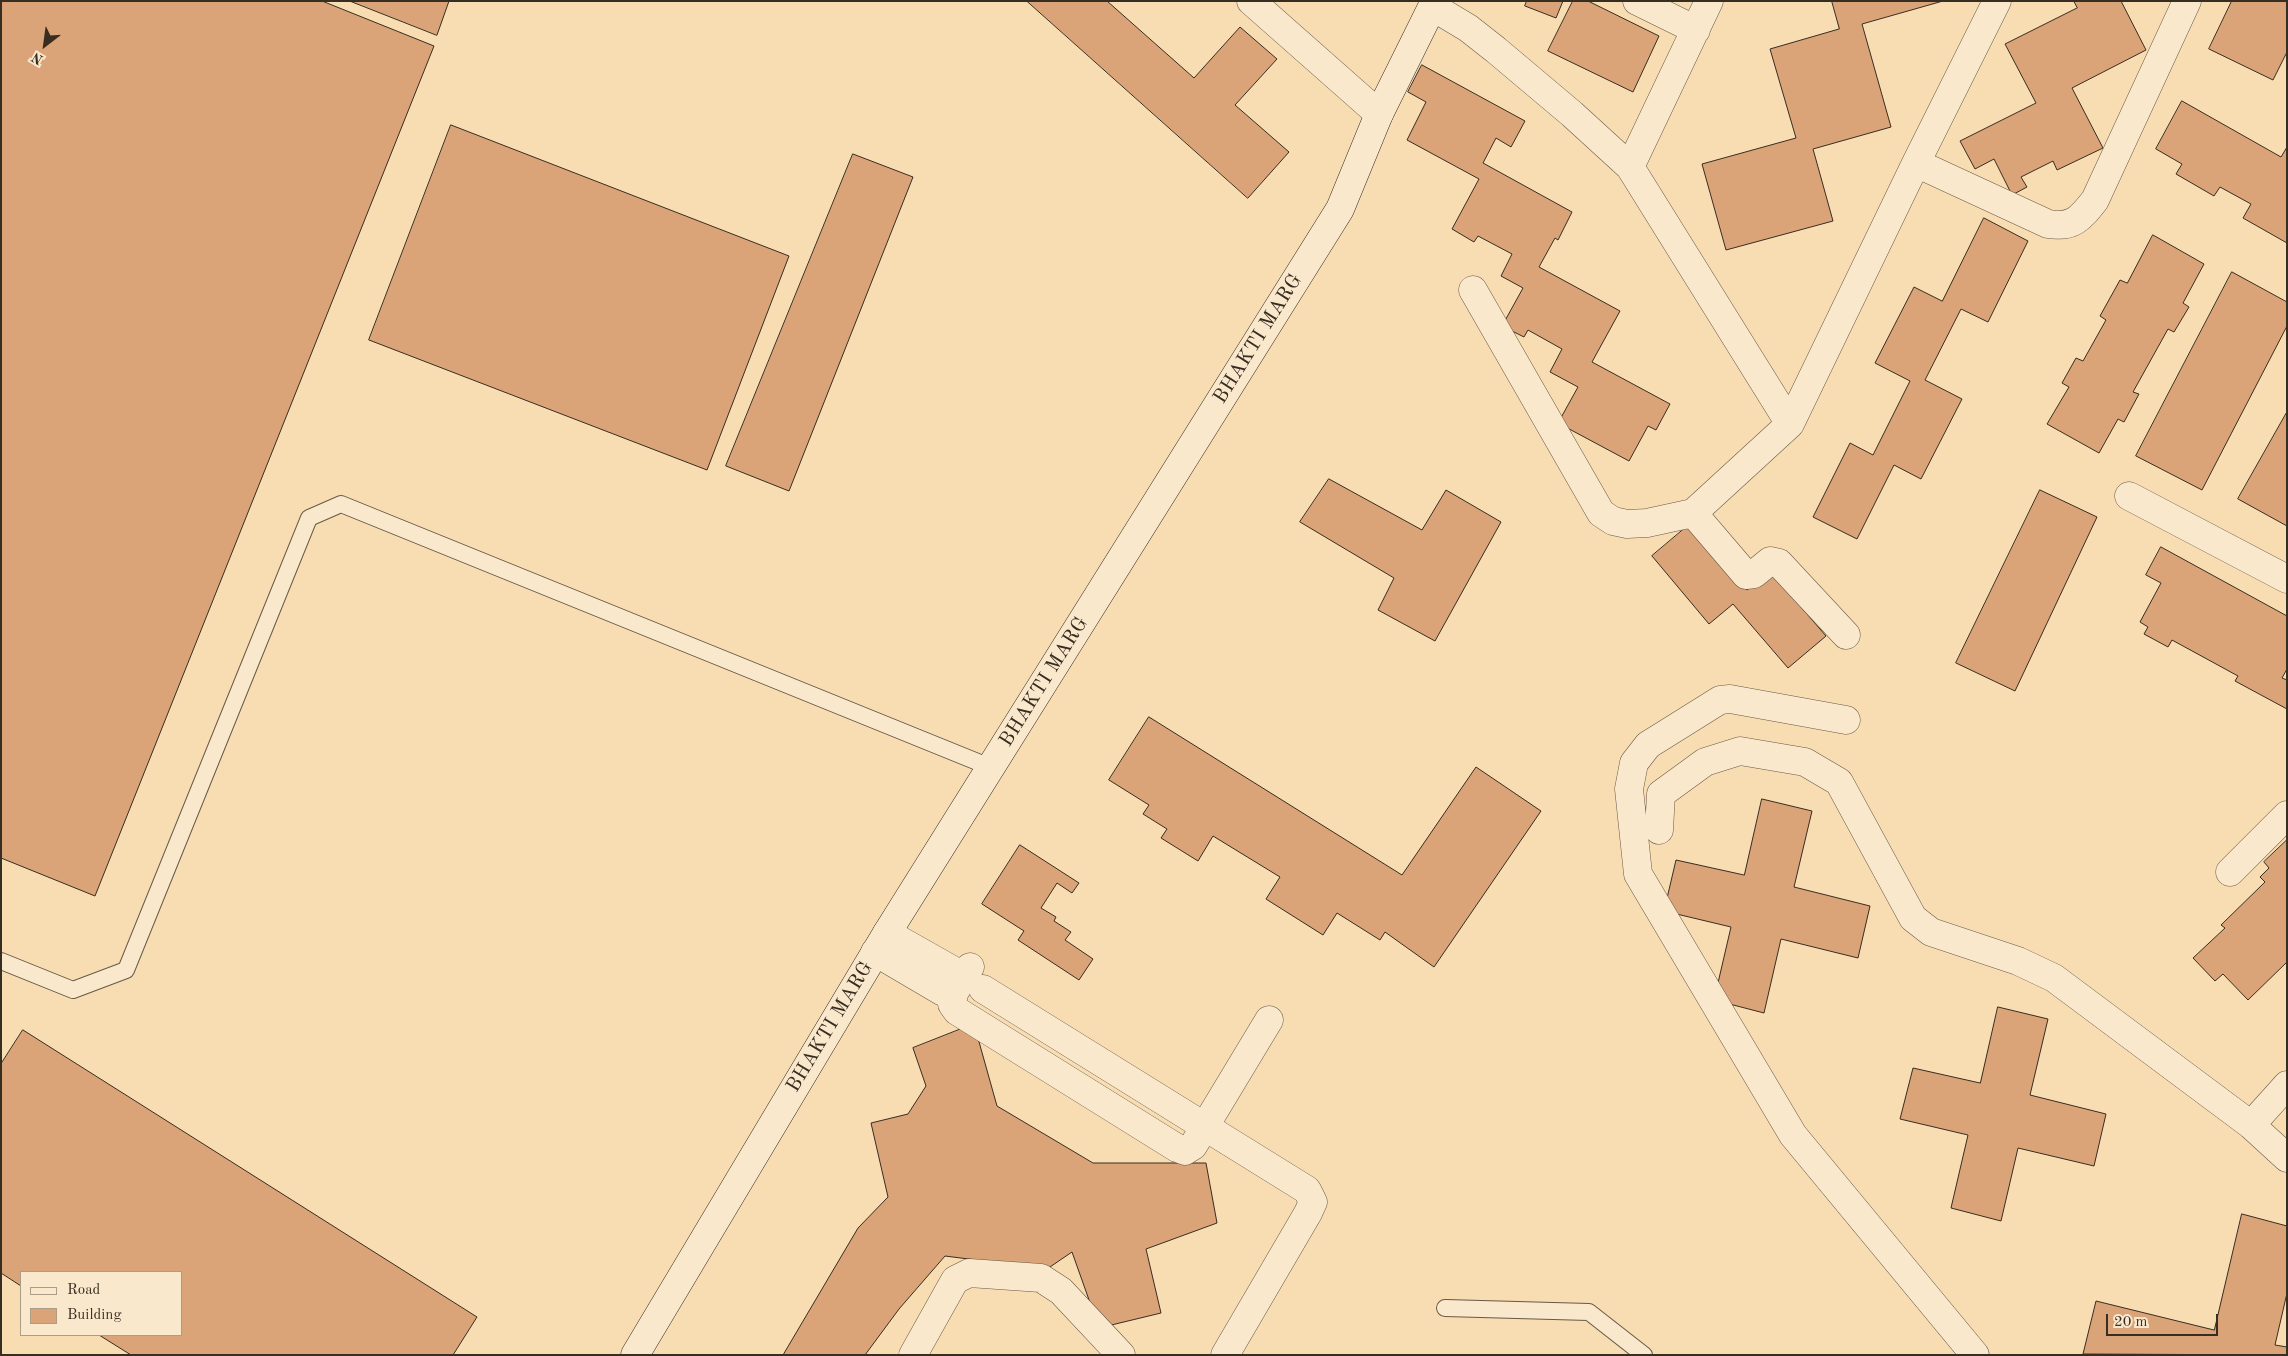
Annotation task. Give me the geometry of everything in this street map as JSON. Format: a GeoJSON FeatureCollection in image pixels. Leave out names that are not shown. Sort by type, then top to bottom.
{"type":"FeatureCollection","features":[{"type":"Feature","properties":{"kind":"street"},"geometry":{"type":"LineString","coordinates":[[1250,1],[1379,114]]}},
{"type":"Feature","properties":{"kind":"street"},"geometry":{"type":"LineString","coordinates":[[1637,1],[1696,30]]}},
{"type":"Feature","properties":{"kind":"street"},"geometry":{"type":"LineString","coordinates":[[1630,167],[1709,1]]}},
{"type":"Feature","properties":{"kind":"street"},"geometry":{"type":"LineString","coordinates":[[1473,290],[1601,513],[1613,521],[1627,524],[1647,523],[1693,513],[1790,424],[1916,163],[1997,1]]}},
{"type":"Feature","properties":{"kind":"street"},"geometry":{"type":"LineString","coordinates":[[1916,163],[2048,224],[2061,226],[2072,223],[2084,214],[2094,200],[2187,1]]}},
{"type":"Feature","properties":{"kind":"street"},"geometry":{"type":"LineString","coordinates":[[1434,4],[1496,50],[1572,114],[1630,167],[1790,424]]}},
{"type":"Feature","properties":{"kind":"street","name":"BHAKTI MARG"},"geometry":{"type":"LineString","coordinates":[[634,1355],[881,942],[1340,209],[1379,114],[1434,4]]}},
{"type":"Feature","properties":{"kind":"street"},"geometry":{"type":"LineString","coordinates":[[2129,496],[2287,578]]}},
{"type":"Feature","properties":{"kind":"street"},"geometry":{"type":"LineString","coordinates":[[1693,513],[1746,575],[1750,576],[1770,561],[1779,564],[1846,635]]}},
{"type":"Feature","properties":{"kind":"street"},"geometry":{"type":"LineString","coordinates":[[1846,720],[1730,699],[1720,700],[1648,745],[1634,764],[1629,788],[1638,874],[1793,1135],[1975,1355]]}},
{"type":"Feature","properties":{"kind":"street"},"geometry":{"type":"LineString","coordinates":[[1659,830],[1661,794],[1705,762],[1740,751],[1805,762],[1839,782],[1913,918],[1932,932],[2018,960],[2054,978],[2251,1125],[2287,1158]]}},
{"type":"Feature","properties":{"kind":"street"},"geometry":{"type":"LineString","coordinates":[[2230,872],[2287,815]]}},
{"type":"Feature","properties":{"kind":"street"},"geometry":{"type":"LineString","coordinates":[[881,942],[963,980],[1307,1190],[1313,1202],[1308,1213],[1225,1355]]}},
{"type":"Feature","properties":{"kind":"street"},"geometry":{"type":"LineString","coordinates":[[1204,1126],[1269,1020]]}},
{"type":"Feature","properties":{"kind":"street"},"geometry":{"type":"LineString","coordinates":[[2251,1125],[2287,1085]]}},
{"type":"Feature","properties":{"kind":"street"},"geometry":{"type":"LineString","coordinates":[[913,1355],[955,1280],[969,1273],[1041,1278],[1061,1291],[1121,1355]]}},
{"type":"Feature","properties":{"kind":"lane"},"geometry":{"type":"LineString","coordinates":[[1,961],[73,990],[126,970],[309,518],[341,504],[990,767]]}},
{"type":"Feature","properties":{"kind":"lane"},"geometry":{"type":"LineString","coordinates":[[1445,1308],[1590,1312],[1644,1355]]}},
{"type":"Feature","properties":{"kind":"building"},"geometry":{"type":"Polygon","coordinates":[[[1,1],[322,1],[434,46],[95,896],[1,858],[1,1]]]}},
{"type":"Feature","properties":{"kind":"building"},"geometry":{"type":"Polygon","coordinates":[[[350,1],[449,1],[437,35],[350,1]]]}},
{"type":"Feature","properties":{"kind":"building"},"geometry":{"type":"Polygon","coordinates":[[[1027,1],[1107,1],[1194,78],[1240,27],[1277,59],[1235,105],[1289,152],[1248,198],[1027,1]]]}},
{"type":"Feature","properties":{"kind":"building"},"geometry":{"type":"Polygon","coordinates":[[[1527,1],[1563,1],[1556,18],[1525,6],[1527,1]]]}},
{"type":"Feature","properties":{"kind":"building"},"geometry":{"type":"Polygon","coordinates":[[[1573,1],[1588,1],[1659,36],[1633,92],[1548,51],[1573,1]]]}},
{"type":"Feature","properties":{"kind":"building"},"geometry":{"type":"Polygon","coordinates":[[[1832,1],[1943,1],[1862,24],[1891,127],[1813,149],[1833,221],[1726,250],[1702,164],[1796,138],[1770,49],[1839,29],[1832,1]]]}},
{"type":"Feature","properties":{"kind":"building"},"geometry":{"type":"Polygon","coordinates":[[[2074,1],[2121,1],[2146,50],[2072,88],[2103,148],[2057,170],[2053,161],[2021,177],[2027,187],[2012,195],[1994,159],[1975,169],[1960,141],[2036,103],[2005,44],[2077,8],[2074,1]]]}},
{"type":"Feature","properties":{"kind":"building"},"geometry":{"type":"Polygon","coordinates":[[[2232,1],[2287,1],[2287,52],[2273,80],[2209,49],[2232,1]]]}},
{"type":"Feature","properties":{"kind":"building"},"geometry":{"type":"Polygon","coordinates":[[[1422,65],[1525,121],[1511,147],[1496,138],[1483,163],[1572,212],[1558,240],[1555,238],[1539,267],[1620,311],[1592,362],[1670,404],[1656,430],[1648,426],[1629,461],[1558,423],[1578,387],[1550,372],[1562,349],[1528,330],[1524,337],[1502,326],[1523,288],[1501,276],[1512,254],[1478,236],[1474,242],[1452,229],[1479,179],[1407,140],[1426,102],[1408,92],[1422,65]]]}},
{"type":"Feature","properties":{"kind":"building"},"geometry":{"type":"Polygon","coordinates":[[[2182,101],[2281,157],[2287,147],[2287,243],[2243,218],[2251,204],[2220,187],[2214,196],[2176,174],[2182,164],[2156,149],[2182,101]]]}},
{"type":"Feature","properties":{"kind":"building"},"geometry":{"type":"Polygon","coordinates":[[[451,125],[789,256],[707,470],[369,340],[451,125]]]}},
{"type":"Feature","properties":{"kind":"building"},"geometry":{"type":"Polygon","coordinates":[[[853,154],[913,177],[789,491],[726,466],[853,154]]]}},
{"type":"Feature","properties":{"kind":"building"},"geometry":{"type":"Polygon","coordinates":[[[1984,218],[2028,241],[1988,322],[1961,309],[1925,380],[1962,399],[1921,479],[1894,465],[1857,539],[1813,517],[1850,443],[1873,455],[1910,381],[1875,363],[1914,287],[1942,301],[1984,218]]]}},
{"type":"Feature","properties":{"kind":"building"},"geometry":{"type":"Polygon","coordinates":[[[2153,235],[2204,264],[2183,303],[2189,307],[2174,332],[2168,329],[2133,392],[2139,394],[2124,422],[2118,419],[2099,453],[2047,424],[2069,387],[2062,383],[2076,358],[2083,361],[2106,320],[2100,316],[2120,280],[2127,283],[2153,235]]]}},
{"type":"Feature","properties":{"kind":"building"},"geometry":{"type":"Polygon","coordinates":[[[2232,272],[2287,302],[2287,326],[2202,490],[2136,456],[2232,272]]]}},
{"type":"Feature","properties":{"kind":"building"},"geometry":{"type":"Polygon","coordinates":[[[2287,412],[2287,526],[2238,499],[2287,412]]]}},
{"type":"Feature","properties":{"kind":"building"},"geometry":{"type":"Polygon","coordinates":[[[1329,479],[1422,530],[1446,490],[1501,522],[1435,641],[1378,610],[1394,578],[1300,522],[1329,479]]]}},
{"type":"Feature","properties":{"kind":"building"},"geometry":{"type":"Polygon","coordinates":[[[2040,490],[2097,517],[2015,691],[1956,663],[2040,490]]]}},
{"type":"Feature","properties":{"kind":"building"},"geometry":{"type":"Polygon","coordinates":[[[1690,524],[1747,590],[1770,571],[1826,636],[1788,668],[1733,604],[1709,624],[1652,556],[1690,524]]]}},
{"type":"Feature","properties":{"kind":"building"},"geometry":{"type":"Polygon","coordinates":[[[2161,547],[2287,616],[2287,669],[2282,678],[2287,680],[2287,709],[2235,681],[2238,676],[2172,640],[2168,647],[2144,634],[2148,627],[2140,622],[2161,583],[2146,575],[2161,547]]]}},
{"type":"Feature","properties":{"kind":"building"},"geometry":{"type":"Polygon","coordinates":[[[1149,717],[1402,875],[1476,767],[1541,811],[1434,967],[1385,932],[1380,940],[1337,913],[1323,935],[1266,899],[1280,877],[1213,836],[1198,861],[1161,838],[1167,829],[1143,814],[1149,805],[1109,780],[1149,717]]]}},
{"type":"Feature","properties":{"kind":"building"},"geometry":{"type":"Polygon","coordinates":[[[1762,799],[1812,811],[1794,887],[1870,906],[1858,958],[1781,939],[1764,1013],[1714,1000],[1731,927],[1664,911],[1676,860],[1744,875],[1762,799]]]}},
{"type":"Feature","properties":{"kind":"building"},"geometry":{"type":"Polygon","coordinates":[[[2287,840],[2287,962],[2248,1000],[2223,974],[2215,981],[2193,958],[2225,928],[2221,925],[2265,882],[2260,877],[2269,868],[2264,862],[2287,840]]]}},
{"type":"Feature","properties":{"kind":"building"},"geometry":{"type":"Polygon","coordinates":[[[1020,845],[1079,883],[1072,893],[1057,883],[1041,908],[1056,917],[1054,921],[1071,932],[1065,940],[1093,959],[1079,980],[1018,940],[1024,931],[982,904],[1020,845]]]}},
{"type":"Feature","properties":{"kind":"building"},"geometry":{"type":"Polygon","coordinates":[[[1998,1007],[2048,1019],[2030,1095],[2106,1114],[2094,1166],[2018,1148],[2001,1221],[1951,1208],[1968,1135],[1900,1119],[1913,1068],[1980,1083],[1998,1007]]]}},
{"type":"Feature","properties":{"kind":"building"},"geometry":{"type":"Polygon","coordinates":[[[974,1024],[997,1106],[1093,1163],[1206,1163],[1217,1223],[1146,1249],[1161,1313],[1099,1328],[1072,1252],[1047,1269],[945,1256],[899,1309],[865,1355],[783,1355],[858,1228],[888,1197],[871,1123],[908,1114],[926,1086],[913,1048],[974,1024]]]}},
{"type":"Feature","properties":{"kind":"building"},"geometry":{"type":"Polygon","coordinates":[[[23,1030],[477,1317],[453,1355],[131,1355],[101,1336],[182,1336],[182,1271],[20,1271],[20,1285],[1,1273],[1,1064],[23,1030]]]}},
{"type":"Feature","properties":{"kind":"building"},"geometry":{"type":"Polygon","coordinates":[[[2242,1214],[2287,1226],[2287,1293],[2275,1345],[2287,1347],[2287,1355],[2083,1354],[2096,1301],[2214,1330],[2242,1214]]]}}]}
